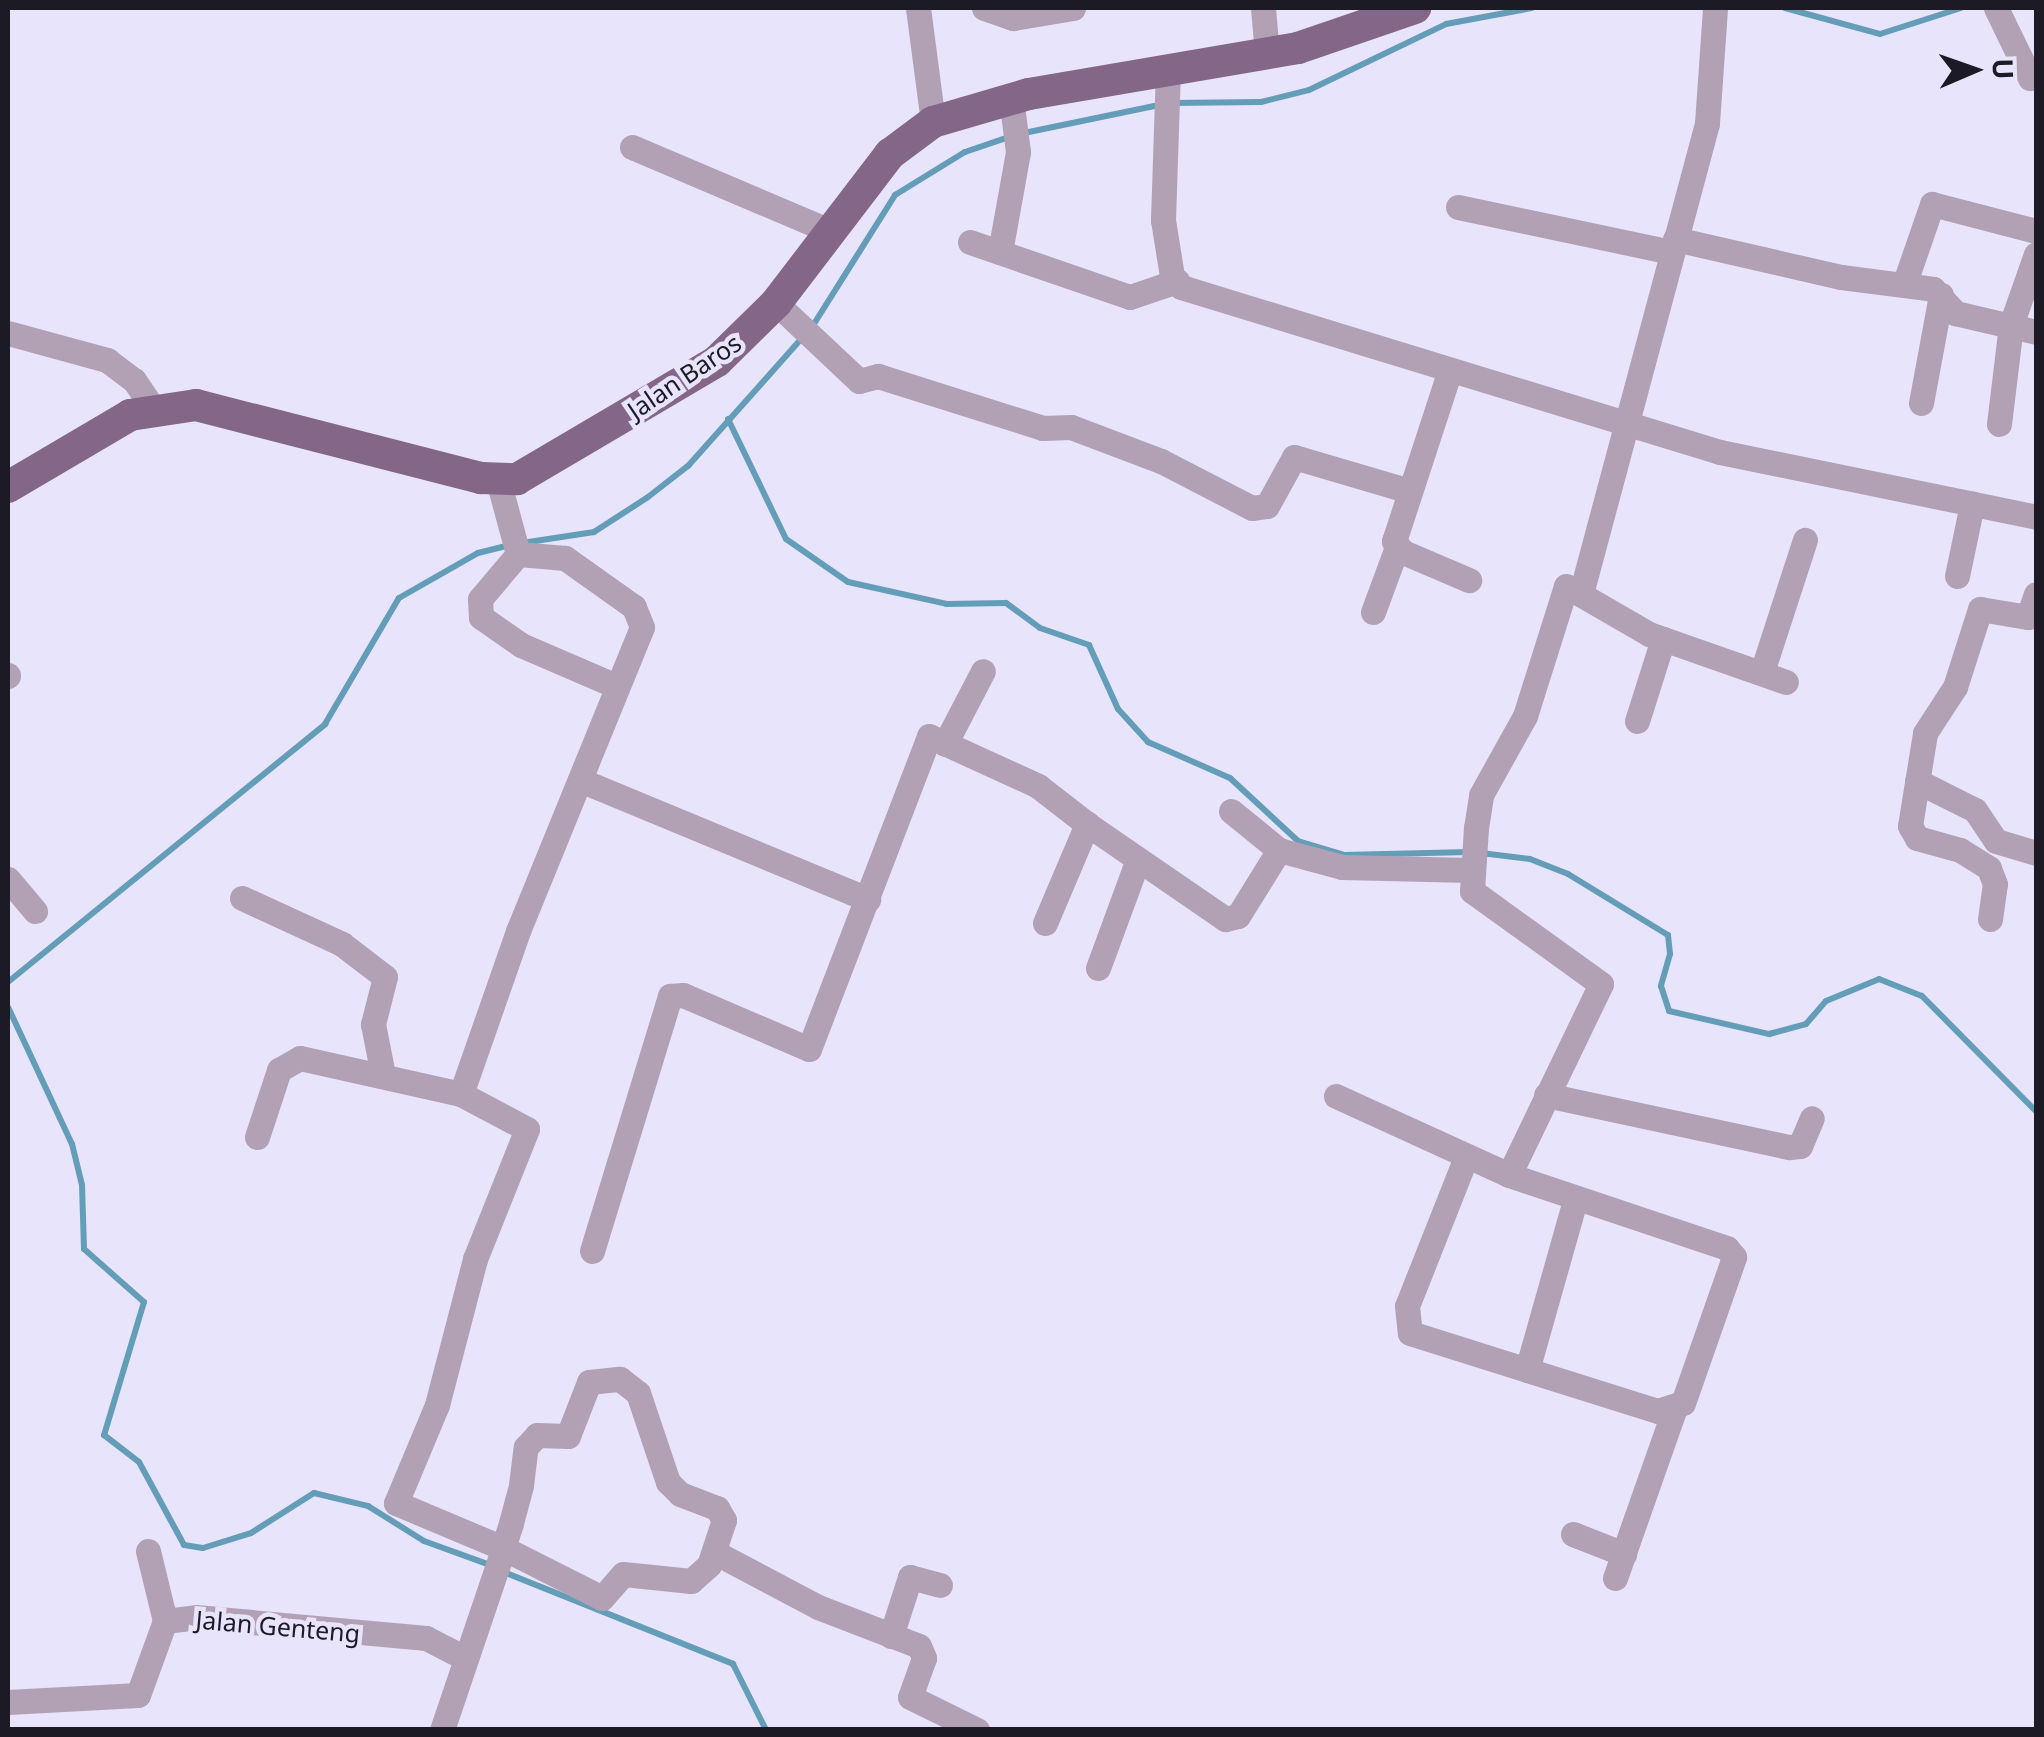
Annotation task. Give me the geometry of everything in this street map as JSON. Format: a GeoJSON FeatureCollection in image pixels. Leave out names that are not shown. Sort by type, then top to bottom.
{"type":"FeatureCollection","features":[{"type":"Feature","properties":{"kind":"main road","name":"Jalan Baros"},"geometry":{"type":"LineString","coordinates":[[498,480],[530,473],[718,360],[793,321],[828,230],[890,154],[932,122],[1015,121],[1170,90],[1267,54],[1415,8]]}},
{"type":"Feature","properties":{"kind":"main road"},"geometry":{"type":"LineString","coordinates":[[8,487],[102,430],[153,408],[196,406],[498,480]]}},
{"type":"Feature","properties":{"kind":"street"},"geometry":{"type":"LineString","coordinates":[[918,8],[932,122]]}},
{"type":"Feature","properties":{"kind":"street"},"geometry":{"type":"LineString","coordinates":[[984,8],[1013,18],[1072,8]]}},
{"type":"Feature","properties":{"kind":"street"},"geometry":{"type":"LineString","coordinates":[[1263,8],[1267,54]]}},
{"type":"Feature","properties":{"kind":"street"},"geometry":{"type":"LineString","coordinates":[[1582,590],[1707,122],[1716,8]]}},
{"type":"Feature","properties":{"kind":"street"},"geometry":{"type":"LineString","coordinates":[[1997,10],[2030,78]]}},
{"type":"Feature","properties":{"kind":"street"},"geometry":{"type":"LineString","coordinates":[[1170,90],[1164,220],[1176,281]]}},
{"type":"Feature","properties":{"kind":"street"},"geometry":{"type":"LineString","coordinates":[[1000,252],[1015,121]]}},
{"type":"Feature","properties":{"kind":"street"},"geometry":{"type":"LineString","coordinates":[[632,148],[828,230]]}},
{"type":"Feature","properties":{"kind":"street"},"geometry":{"type":"LineString","coordinates":[[1904,285],[1932,204],[2035,224]]}},
{"type":"Feature","properties":{"kind":"street"},"geometry":{"type":"LineString","coordinates":[[1458,207],[1840,278],[1904,285],[1940,295],[1954,313],[2024,329]]}},
{"type":"Feature","properties":{"kind":"street"},"geometry":{"type":"LineString","coordinates":[[970,242],[1130,297],[1176,281],[1448,373],[1720,452],[2036,517]]}},
{"type":"Feature","properties":{"kind":"street"},"geometry":{"type":"LineString","coordinates":[[1999,424],[2024,329],[2036,254]]}},
{"type":"Feature","properties":{"kind":"street"},"geometry":{"type":"LineString","coordinates":[[1920,403],[1940,295]]}},
{"type":"Feature","properties":{"kind":"street"},"geometry":{"type":"LineString","coordinates":[[793,321],[859,381],[878,376],[1034,426],[1071,427],[1161,461],[1252,508],[1267,506],[1294,457],[1406,490]]}},
{"type":"Feature","properties":{"kind":"street"},"geometry":{"type":"LineString","coordinates":[[8,333],[107,360],[134,380],[153,408]]}},
{"type":"Feature","properties":{"kind":"street"},"geometry":{"type":"LineString","coordinates":[[1373,612],[1397,547],[1406,490],[1448,373]]}},
{"type":"Feature","properties":{"kind":"street"},"geometry":{"type":"LineString","coordinates":[[498,480],[514,545],[480,599],[481,617],[534,652],[616,686]]}},
{"type":"Feature","properties":{"kind":"street"},"geometry":{"type":"LineString","coordinates":[[1957,576],[1972,504]]}},
{"type":"Feature","properties":{"kind":"street"},"geometry":{"type":"LineString","coordinates":[[1509,1175],[1602,984],[1476,896],[1472,865],[1481,796],[1525,716],[1559,594],[1566,586],[1582,590],[1663,639],[1774,677],[1806,540]]}},
{"type":"Feature","properties":{"kind":"street"},"geometry":{"type":"LineString","coordinates":[[461,1094],[518,930],[642,628],[639,612],[566,558],[514,545]]}},
{"type":"Feature","properties":{"kind":"street"},"geometry":{"type":"LineString","coordinates":[[1397,547],[1469,580]]}},
{"type":"Feature","properties":{"kind":"street"},"geometry":{"type":"LineString","coordinates":[[1990,919],[1995,884],[1989,868],[1913,835],[1916,782],[1929,722],[1954,687],[1980,609],[2028,617],[2036,594]]}},
{"type":"Feature","properties":{"kind":"street"},"geometry":{"type":"LineString","coordinates":[[1637,721],[1663,639]]}},
{"type":"Feature","properties":{"kind":"street"},"geometry":{"type":"LineString","coordinates":[[945,744],[983,670]]}},
{"type":"Feature","properties":{"kind":"street"},"geometry":{"type":"LineString","coordinates":[[592,1251],[670,996],[683,995],[809,1049],[929,736],[1038,786],[1138,859],[1232,920],[1279,850]]}},
{"type":"Feature","properties":{"kind":"street"},"geometry":{"type":"LineString","coordinates":[[580,780],[868,899]]}},
{"type":"Feature","properties":{"kind":"street"},"geometry":{"type":"LineString","coordinates":[[1916,782],[1975,810],[1996,841],[2036,853]]}},
{"type":"Feature","properties":{"kind":"street"},"geometry":{"type":"LineString","coordinates":[[1231,811],[1279,850],[1342,867],[1472,865]]}},
{"type":"Feature","properties":{"kind":"street"},"geometry":{"type":"LineString","coordinates":[[1044,922],[1088,824]]}},
{"type":"Feature","properties":{"kind":"street"},"geometry":{"type":"LineString","coordinates":[[1098,968],[1138,859]]}},
{"type":"Feature","properties":{"kind":"street"},"geometry":{"type":"LineString","coordinates":[[8,879],[36,911]]}},
{"type":"Feature","properties":{"kind":"street"},"geometry":{"type":"LineString","coordinates":[[242,898],[342,944],[385,977],[373,1024],[384,1075]]}},
{"type":"Feature","properties":{"kind":"street"},"geometry":{"type":"LineString","coordinates":[[257,1136],[279,1070],[291,1060],[314,1058],[461,1094],[528,1129],[475,1260],[437,1405],[396,1504],[499,1560],[602,1598],[624,1574],[691,1581],[716,1554],[720,1512],[671,1486],[638,1393],[607,1377],[582,1392],[566,1437],[530,1440],[499,1560],[463,1657],[442,1730]]}},
{"type":"Feature","properties":{"kind":"street"},"geometry":{"type":"LineString","coordinates":[[1546,1095],[1789,1147],[1800,1146],[1812,1118]]}},
{"type":"Feature","properties":{"kind":"street"},"geometry":{"type":"LineString","coordinates":[[1336,1096],[1466,1158],[1575,1200],[1727,1248],[1734,1256],[1682,1403],[1674,1410],[1620,1566],[1574,1534]]}},
{"type":"Feature","properties":{"kind":"street"},"geometry":{"type":"LineString","coordinates":[[1466,1158],[1406,1318],[1410,1332],[1527,1370],[1674,1410]]}},
{"type":"Feature","properties":{"kind":"street"},"geometry":{"type":"LineString","coordinates":[[1527,1370],[1575,1200]]}},
{"type":"Feature","properties":{"kind":"street"},"geometry":{"type":"LineString","coordinates":[[148,1551],[165,1620]]}},
{"type":"Feature","properties":{"kind":"street"},"geometry":{"type":"LineString","coordinates":[[716,1554],[782,1591],[924,1651],[909,1689],[913,1702],[977,1730]]}},
{"type":"Feature","properties":{"kind":"street"},"geometry":{"type":"LineString","coordinates":[[891,1636],[910,1577],[940,1585]]}},
{"type":"Feature","properties":{"kind":"street","name":"Jalan Genteng"},"geometry":{"type":"LineString","coordinates":[[8,1702],[138,1695],[165,1620],[196,1618],[426,1638],[463,1657]]}},
{"type":"Feature","properties":{"kind":"waterway"},"geometry":{"type":"LineString","coordinates":[[1171,103],[1261,102],[1309,90],[1446,24],[1532,8]]}},
{"type":"Feature","properties":{"kind":"waterway"},"geometry":{"type":"LineString","coordinates":[[1785,8],[1880,34],[1961,8]]}},
{"type":"Feature","properties":{"kind":"waterway"},"geometry":{"type":"LineString","coordinates":[[1024,133],[1159,105]]}},
{"type":"Feature","properties":{"kind":"waterway"},"geometry":{"type":"LineString","coordinates":[[812,327],[895,195],[965,152],[1012,136]]}},
{"type":"Feature","properties":{"kind":"waterway"},"geometry":{"type":"LineString","coordinates":[[522,543],[594,532],[648,497],[688,466],[804,336]]}},
{"type":"Feature","properties":{"kind":"waterway"},"geometry":{"type":"LineString","coordinates":[[728,419],[786,539],[848,582],[947,604],[1006,603],[1040,628],[1089,645],[1118,709],[1148,742],[1230,778],[1298,841],[1344,855],[1469,852]]}},
{"type":"Feature","properties":{"kind":"waterway"},"geometry":{"type":"LineString","coordinates":[[8,982],[325,724],[399,598],[478,553],[509,545]]}},
{"type":"Feature","properties":{"kind":"waterway"},"geometry":{"type":"LineString","coordinates":[[1481,853],[1530,859],[1568,874],[1668,935],[1670,954],[1661,986],[1669,1011],[1769,1034],[1806,1024],[1826,1001],[1879,979],[1922,996],[2036,1111]]}},
{"type":"Feature","properties":{"kind":"waterway"},"geometry":{"type":"LineString","coordinates":[[8,1007],[72,1144],[82,1185],[84,1249],[144,1302],[104,1435],[139,1462],[184,1545],[203,1548],[251,1533],[314,1493],[368,1506],[424,1541],[490,1565]]}},
{"type":"Feature","properties":{"kind":"waterway"},"geometry":{"type":"LineString","coordinates":[[501,1571],[733,1664],[766,1730]]}}]}
